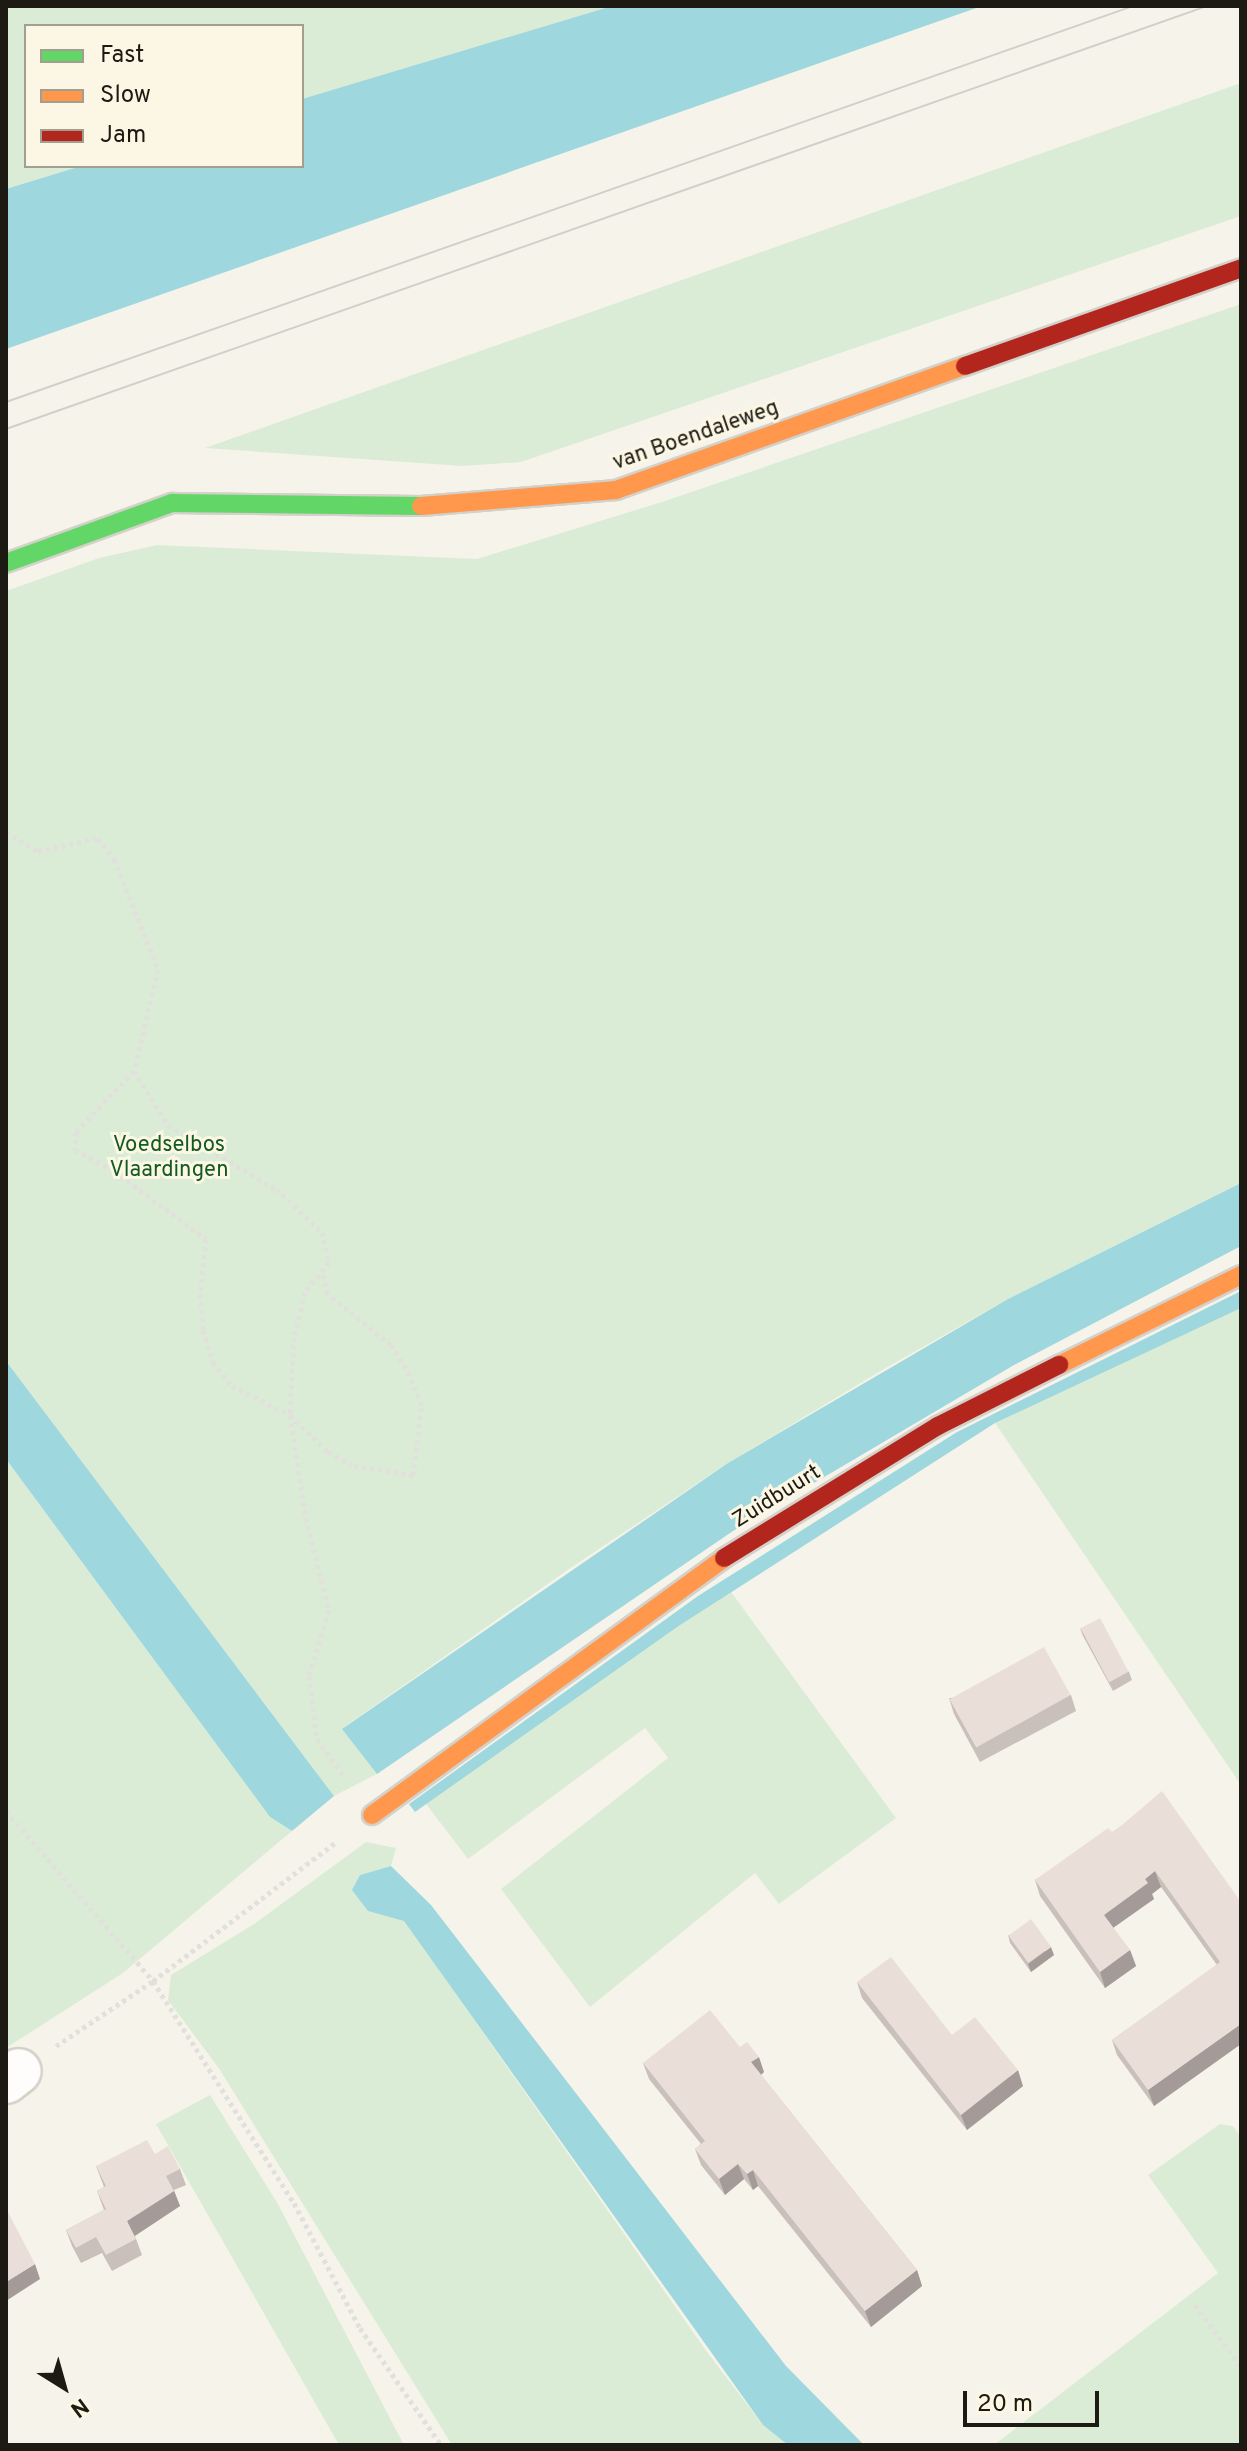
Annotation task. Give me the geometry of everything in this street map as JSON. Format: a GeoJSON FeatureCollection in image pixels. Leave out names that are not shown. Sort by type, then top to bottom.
{"type":"FeatureCollection","features":[{"type":"Feature","properties":{"kind":"street","name":"van Boendaleweg"},"geometry":{"type":"LineString","coordinates":[[6,563],[172,503],[401,508],[616,490],[1241,268]]}},
{"type":"Feature","properties":{"kind":"street","name":"Zuidbuurt"},"geometry":{"type":"LineString","coordinates":[[372,1815],[719,1561],[938,1426],[1241,1275]]}},
{"type":"Feature","properties":{"kind":"path"},"geometry":{"type":"LineString","coordinates":[[6,832],[38,851],[98,838],[114,859],[158,969],[134,1071],[76,1132],[75,1150],[114,1171],[206,1239],[200,1294],[203,1330],[213,1362],[232,1386],[290,1415],[314,1442],[354,1466],[413,1475],[422,1405],[406,1368],[391,1345],[328,1294],[322,1271]]}},
{"type":"Feature","properties":{"kind":"path"},"geometry":{"type":"LineString","coordinates":[[13,2076],[153,1981],[372,1815],[317,1739],[309,1676],[329,1610],[306,1518],[290,1415],[294,1337],[305,1292],[329,1262],[322,1232],[276,1189],[168,1125],[134,1071]]}},
{"type":"Feature","properties":{"kind":"path"},"geometry":{"type":"LineString","coordinates":[[6,1811],[153,1981],[294,2203],[360,2328],[441,2445]]}},
{"type":"Feature","properties":{"kind":"path"},"geometry":{"type":"LineString","coordinates":[[1195,2305],[1241,2366]]}},
{"type":"Feature","properties":{"kind":"green space"},"geometry":{"type":"Polygon","coordinates":[[[6,6],[612,6],[304,98],[304,24],[24,24],[24,168],[74,168],[6,189],[6,6]]]}},
{"type":"Feature","properties":{"kind":"green space"},"geometry":{"type":"Polygon","coordinates":[[[1241,83],[1241,216],[521,462],[462,466],[205,448],[1241,83]]]}},
{"type":"Feature","properties":{"kind":"green space","name":"Voedselbos Vlaardingen"},"geometry":{"type":"Polygon","coordinates":[[[1241,304],[1241,1183],[1008,1299],[884,1369],[728,1463],[569,1569],[343,1728],[377,1774],[334,1796],[6,1361],[6,591],[99,558],[157,545],[477,559],[665,501],[1241,304]]]}},
{"type":"Feature","properties":{"kind":"green space"},"geometry":{"type":"Polygon","coordinates":[[[1241,1293],[1241,1785],[995,1423],[1241,1293]]]}},
{"type":"Feature","properties":{"kind":"green space"},"geometry":{"type":"Polygon","coordinates":[[[6,1459],[270,1817],[292,1831],[123,1973],[6,2048],[6,1459]]]}},
{"type":"Feature","properties":{"kind":"green space"},"geometry":{"type":"Polygon","coordinates":[[[726,1585],[896,1818],[779,1904],[755,1873],[590,2007],[501,1889],[668,1758],[645,1728],[468,1859],[423,1800],[726,1585]]]}},
{"type":"Feature","properties":{"kind":"green space"},"geometry":{"type":"Polygon","coordinates":[[[366,1842],[396,1848],[391,1866],[360,1875],[368,1911],[404,1920],[707,2352],[763,2425],[788,2445],[452,2445],[220,2070],[168,2000],[171,1975],[254,1924],[366,1842]]]}},
{"type":"Feature","properties":{"kind":"green space"},"geometry":{"type":"Polygon","coordinates":[[[210,2095],[278,2204],[404,2445],[339,2445],[156,2124],[210,2095]]]}},
{"type":"Feature","properties":{"kind":"green space"},"geometry":{"type":"Polygon","coordinates":[[[1220,2124],[1233,2126],[1241,2137],[1241,2445],[994,2445],[1218,2273],[1148,2175],[1220,2124]]]}},
{"type":"Feature","properties":{"kind":"water"},"geometry":{"type":"Polygon","coordinates":[[[612,6],[982,6],[6,349],[6,189],[74,168],[304,168],[304,98],[612,6]]]}},
{"type":"Feature","properties":{"kind":"water"},"geometry":{"type":"Polygon","coordinates":[[[1241,1183],[1241,1246],[1014,1365],[733,1531],[377,1774],[342,1729],[728,1463],[1008,1299],[1241,1183]]]}},
{"type":"Feature","properties":{"kind":"water"},"geometry":{"type":"Polygon","coordinates":[[[1241,1291],[1241,1308],[995,1423],[680,1625],[415,1812],[409,1804],[698,1596],[957,1432],[1241,1291]]]}},
{"type":"Feature","properties":{"kind":"water"},"geometry":{"type":"Polygon","coordinates":[[[6,1361],[334,1796],[292,1831],[270,1817],[6,1459],[6,1361]]]}},
{"type":"Feature","properties":{"kind":"water"},"geometry":{"type":"Polygon","coordinates":[[[391,1866],[431,1905],[786,2366],[864,2445],[788,2445],[763,2425],[404,1921],[368,1911],[352,1890],[360,1875],[391,1866]]]}},
{"type":"Feature","properties":{"kind":"building"},"geometry":{"type":"Polygon","coordinates":[[[1100,1618],[1129,1672],[1109,1682],[1081,1628],[1100,1618]]]}},
{"type":"Feature","properties":{"kind":"building"},"geometry":{"type":"Polygon","coordinates":[[[1044,1647],[1071,1695],[976,1747],[950,1699],[1044,1647]]]}},
{"type":"Feature","properties":{"kind":"building"},"geometry":{"type":"Polygon","coordinates":[[[1162,1791],[1241,1902],[1241,2024],[1148,2090],[1112,2040],[1220,1962],[1155,1871],[1145,1879],[1148,1883],[1104,1915],[1130,1950],[1100,1972],[1035,1880],[1108,1828],[1112,1832],[1122,1825],[1162,1791]]]}},
{"type":"Feature","properties":{"kind":"building"},"geometry":{"type":"Polygon","coordinates":[[[1031,1919],[1051,1947],[1028,1963],[1008,1935],[1031,1919]]]}},
{"type":"Feature","properties":{"kind":"building"},"geometry":{"type":"Polygon","coordinates":[[[891,1957],[952,2035],[975,2017],[1018,2070],[961,2115],[857,1982],[891,1957]]]}},
{"type":"Feature","properties":{"kind":"building"},"geometry":{"type":"Polygon","coordinates":[[[710,2010],[740,2047],[747,2042],[759,2057],[751,2062],[917,2270],[865,2311],[753,2170],[747,2174],[738,2164],[719,2179],[695,2149],[705,2141],[643,2063],[710,2010]]]}},
{"type":"Feature","properties":{"kind":"building"},"geometry":{"type":"Polygon","coordinates":[[[147,2140],[155,2154],[168,2146],[180,2169],[166,2176],[174,2191],[127,2221],[136,2239],[106,2255],[96,2237],[76,2248],[66,2230],[106,2209],[97,2191],[106,2186],[96,2166],[147,2140]]]}},
{"type":"Feature","properties":{"kind":"building"},"geometry":{"type":"Polygon","coordinates":[[[6,2213],[35,2264],[6,2282],[6,2213]]]}},
{"type":"Feature","properties":{"kind":"tram line"},"geometry":{"type":"LineString","coordinates":[[6,402],[1133,6]]}},
{"type":"Feature","properties":{"kind":"tram line"},"geometry":{"type":"LineString","coordinates":[[6,429],[1207,6]]}},
{"type":"Feature","properties":{"kind":"traffic: fast"},"geometry":{"type":"LineString","coordinates":[[6,563],[172,503],[421,506]]}},
{"type":"Feature","properties":{"kind":"traffic: slow"},"geometry":{"type":"LineString","coordinates":[[421,506],[616,490],[965,366]]}},
{"type":"Feature","properties":{"kind":"traffic: slow"},"geometry":{"type":"LineString","coordinates":[[1059,1365],[1241,1275]]}},
{"type":"Feature","properties":{"kind":"traffic: slow"},"geometry":{"type":"LineString","coordinates":[[372,1815],[724,1558]]}},
{"type":"Feature","properties":{"kind":"traffic: jam"},"geometry":{"type":"LineString","coordinates":[[965,366],[1241,268]]}},
{"type":"Feature","properties":{"kind":"traffic: jam"},"geometry":{"type":"LineString","coordinates":[[724,1558],[938,1426],[1059,1365]]}}]}
